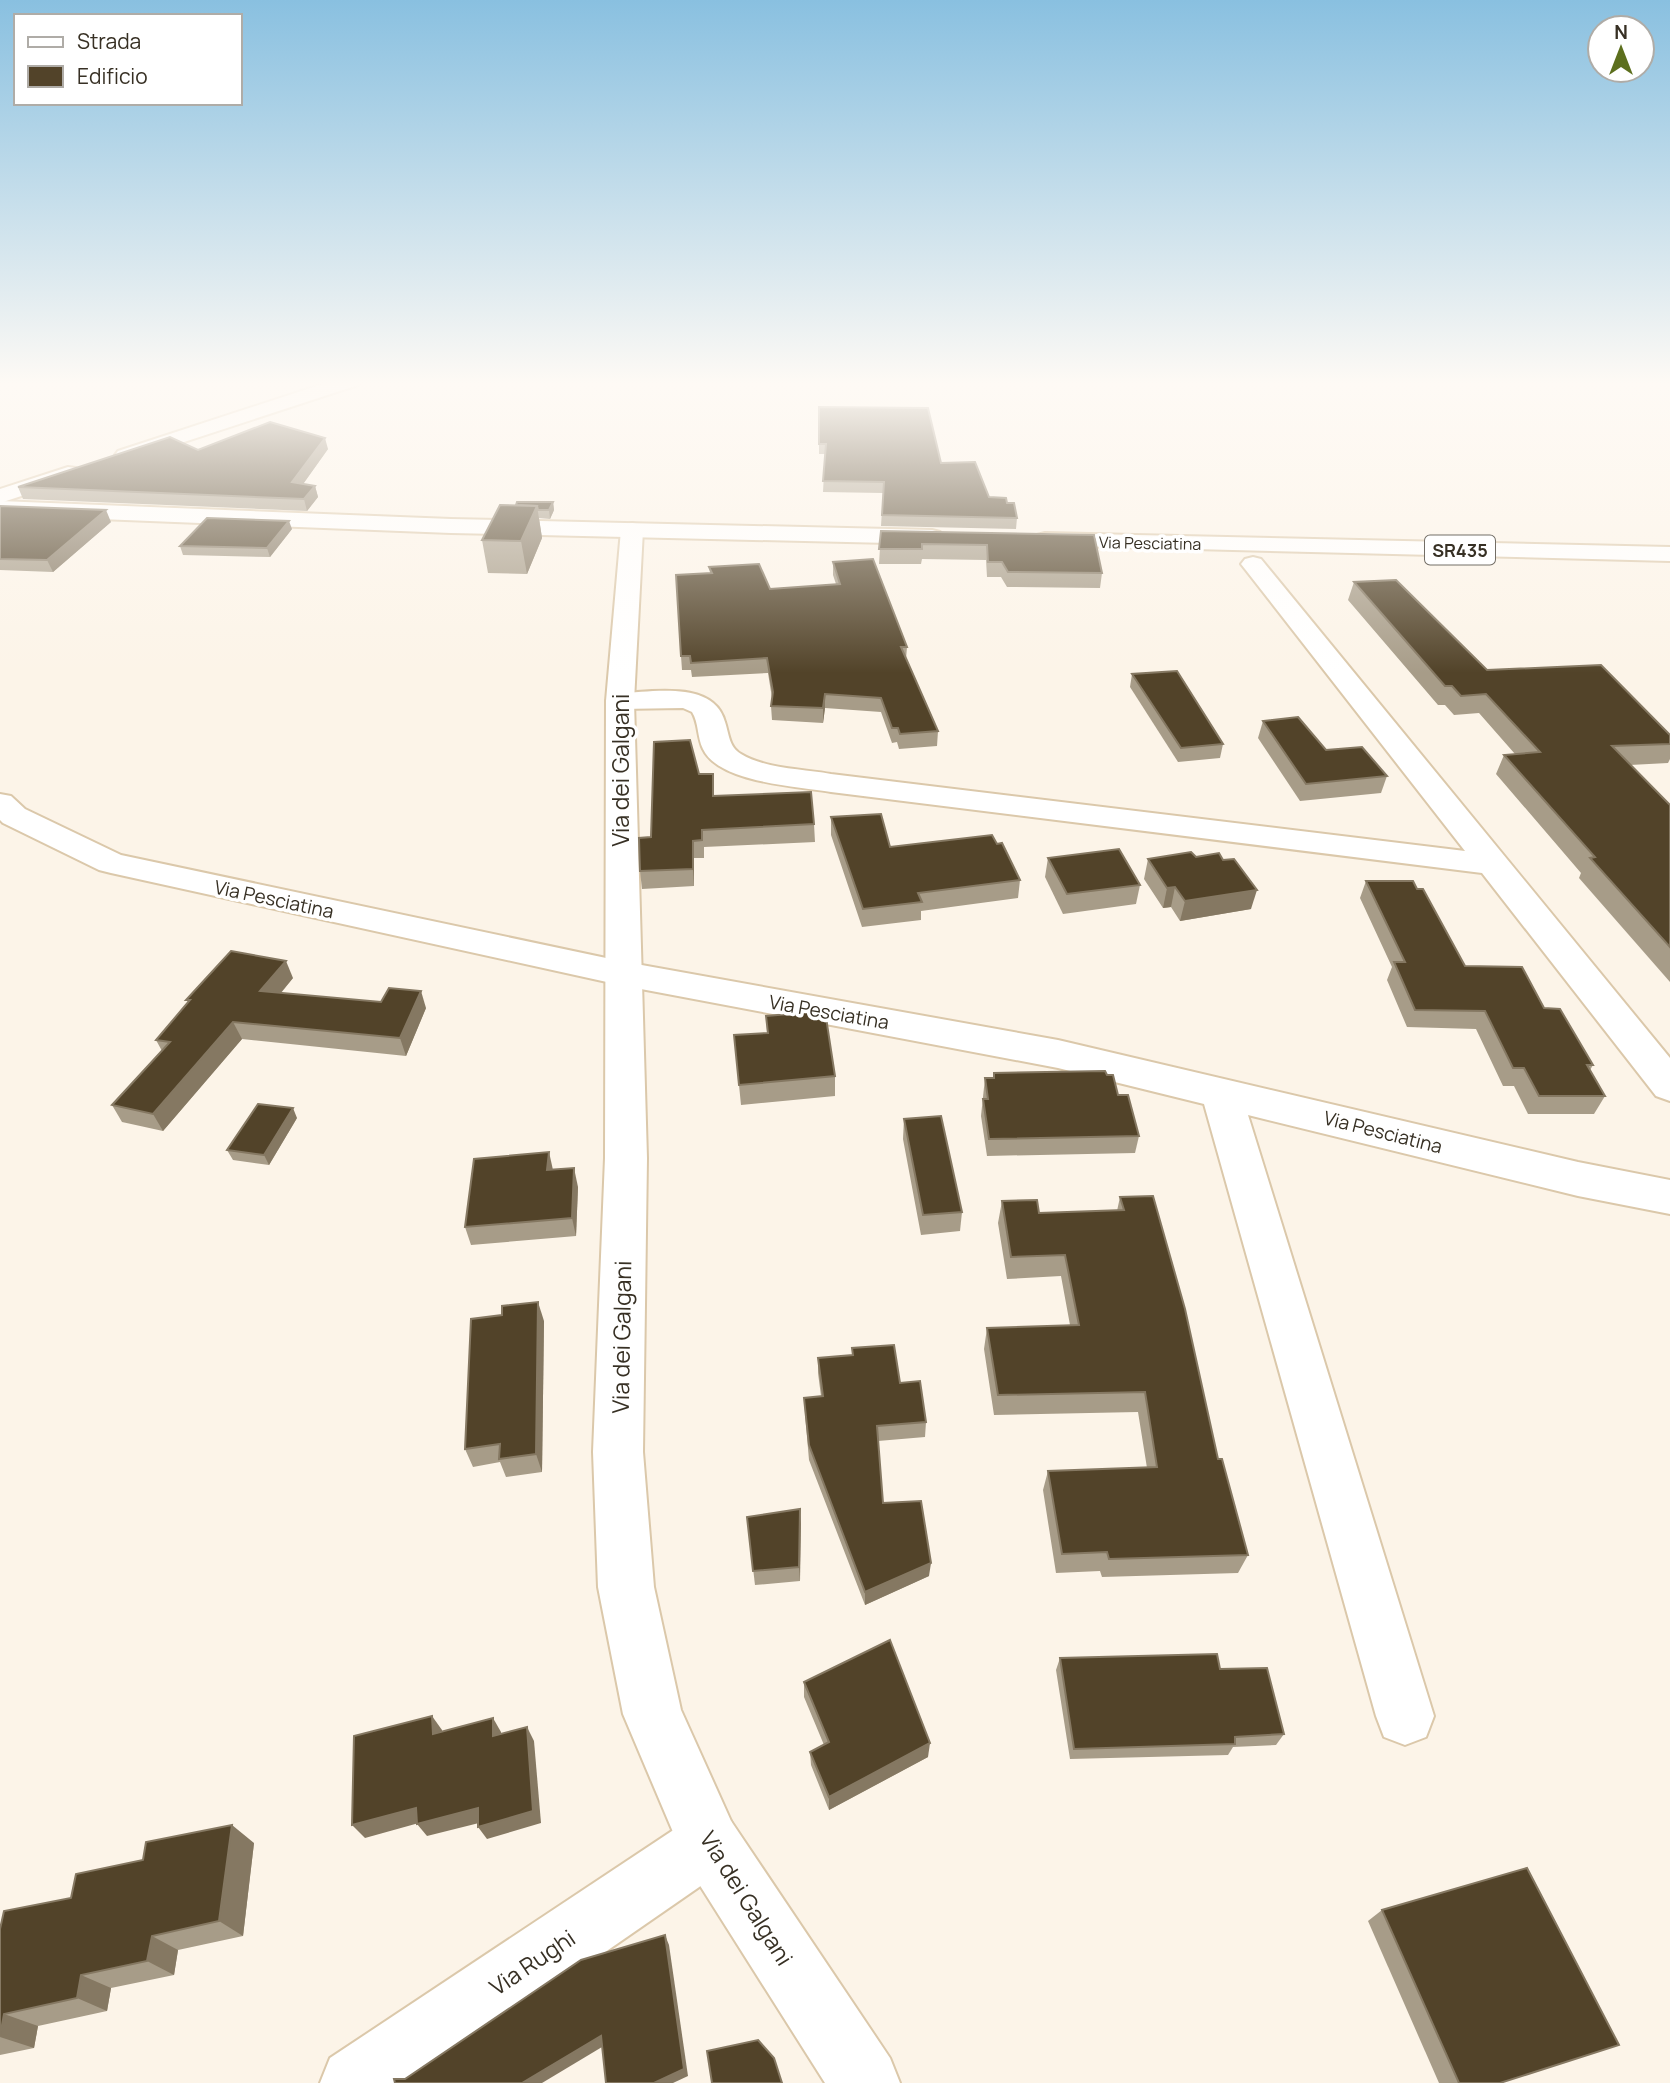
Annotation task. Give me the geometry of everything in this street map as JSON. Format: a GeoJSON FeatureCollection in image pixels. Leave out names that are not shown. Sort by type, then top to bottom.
{"type":"FeatureCollection","features":[{"type":"Feature","properties":{"kind":"street"},"geometry":{"type":"LineString","coordinates":[[0,496],[54,478]]}},
{"type":"Feature","properties":{"kind":"street"},"geometry":{"type":"LineString","coordinates":[[0,508],[203,518],[948,537]]}},
{"type":"Feature","properties":{"kind":"street","name":"Via dei Galgani"},"geometry":{"type":"LineString","coordinates":[[632,530],[620,701],[626,1158],[618,1452],[626,1587],[652,1714],[709,1843],[865,2083]]}},
{"type":"Feature","properties":{"kind":"street","name":"Via Pesciatina"},"geometry":{"type":"LineString","coordinates":[[1017,539],[1670,554]]}},
{"type":"Feature","properties":{"kind":"street"},"geometry":{"type":"LineString","coordinates":[[1253,564],[1670,1086]]}},
{"type":"Feature","properties":{"kind":"street"},"geometry":{"type":"LineString","coordinates":[[620,701],[686,700],[703,706],[710,717],[717,748],[729,760],[749,769],[831,783],[1495,865]]}},
{"type":"Feature","properties":{"kind":"street","name":"Via Pesciatina"},"geometry":{"type":"LineString","coordinates":[[0,803],[14,816],[111,863],[625,974],[1058,1054],[1578,1179],[1670,1197]]}},
{"type":"Feature","properties":{"kind":"street"},"geometry":{"type":"LineString","coordinates":[[1221,1092],[1405,1716]]}},
{"type":"Feature","properties":{"kind":"street","name":"Via Rughi"},"geometry":{"type":"LineString","coordinates":[[355,2083],[709,1843]]}},
{"type":"Feature","properties":{"kind":"building"},"geometry":{"type":"Polygon","coordinates":[[[45,478],[295,478],[292,482],[315,486],[304,499],[18,487],[45,478]]]}},
{"type":"Feature","properties":{"kind":"building"},"geometry":{"type":"Polygon","coordinates":[[[823,478],[981,478],[989,497],[1006,498],[1007,503],[1014,503],[1017,518],[882,515],[884,482],[823,481],[823,478]]]}},
{"type":"Feature","properties":{"kind":"building"},"geometry":{"type":"Polygon","coordinates":[[[517,502],[553,502],[549,510],[538,510],[537,506],[516,505],[517,502]]]}},
{"type":"Feature","properties":{"kind":"building"},"geometry":{"type":"Polygon","coordinates":[[[500,505],[537,506],[521,541],[482,540],[500,505]]]}},
{"type":"Feature","properties":{"kind":"building"},"geometry":{"type":"Polygon","coordinates":[[[0,506],[106,510],[47,560],[0,559],[0,506]]]}},
{"type":"Feature","properties":{"kind":"building"},"geometry":{"type":"Polygon","coordinates":[[[207,518],[289,521],[267,548],[180,546],[207,518]]]}},
{"type":"Feature","properties":{"kind":"building"},"geometry":{"type":"Polygon","coordinates":[[[881,531],[1094,535],[1102,573],[1008,572],[1002,562],[988,562],[987,545],[922,544],[922,549],[879,549],[881,531]]]}},
{"type":"Feature","properties":{"kind":"building"},"geometry":{"type":"Polygon","coordinates":[[[873,559],[907,647],[901,647],[938,731],[900,734],[898,728],[892,728],[881,698],[825,694],[823,708],[771,706],[773,692],[767,658],[691,663],[690,656],[681,656],[676,575],[712,573],[709,567],[759,564],[770,589],[840,584],[833,562],[873,559]]]}},
{"type":"Feature","properties":{"kind":"building"},"geometry":{"type":"Polygon","coordinates":[[[1396,580],[1487,670],[1601,665],[1670,735],[1670,744],[1612,746],[1670,805],[1670,947],[1590,858],[1595,857],[1504,755],[1540,752],[1486,694],[1461,696],[1452,686],[1445,686],[1354,582],[1396,580]]]}},
{"type":"Feature","properties":{"kind":"building"},"geometry":{"type":"Polygon","coordinates":[[[1177,671],[1223,744],[1181,748],[1132,674],[1177,671]]]}},
{"type":"Feature","properties":{"kind":"building"},"geometry":{"type":"Polygon","coordinates":[[[1298,717],[1326,750],[1362,747],[1387,776],[1306,784],[1263,721],[1298,717]]]}},
{"type":"Feature","properties":{"kind":"building"},"geometry":{"type":"Polygon","coordinates":[[[690,740],[699,774],[713,774],[713,796],[811,792],[814,824],[702,830],[702,840],[693,841],[693,869],[640,871],[639,838],[651,837],[654,742],[690,740]]]}},
{"type":"Feature","properties":{"kind":"building"},"geometry":{"type":"Polygon","coordinates":[[[881,814],[890,847],[992,835],[997,844],[1002,843],[1020,880],[918,893],[922,902],[863,909],[831,817],[881,814]]]}},
{"type":"Feature","properties":{"kind":"building"},"geometry":{"type":"Polygon","coordinates":[[[1119,849],[1140,885],[1067,894],[1048,858],[1119,849]]]}},
{"type":"Feature","properties":{"kind":"building"},"geometry":{"type":"Polygon","coordinates":[[[1191,852],[1196,857],[1219,853],[1223,860],[1234,859],[1257,890],[1185,901],[1175,887],[1167,888],[1148,859],[1191,852]]]}},
{"type":"Feature","properties":{"kind":"building"},"geometry":{"type":"Polygon","coordinates":[[[1366,881],[1413,881],[1417,889],[1423,889],[1465,966],[1522,967],[1544,1008],[1560,1009],[1593,1065],[1587,1065],[1605,1096],[1539,1096],[1524,1068],[1513,1068],[1485,1011],[1415,1010],[1394,962],[1405,962],[1366,881]]]}},
{"type":"Feature","properties":{"kind":"building"},"geometry":{"type":"Polygon","coordinates":[[[231,951],[286,961],[260,991],[381,1002],[389,988],[421,991],[400,1038],[233,1022],[153,1114],[112,1105],[170,1042],[156,1040],[190,1000],[186,1000],[231,951]]]}},
{"type":"Feature","properties":{"kind":"building"},"geometry":{"type":"Polygon","coordinates":[[[825,1011],[835,1076],[739,1085],[734,1035],[768,1033],[766,1016],[825,1011]]]}},
{"type":"Feature","properties":{"kind":"building"},"geometry":{"type":"Polygon","coordinates":[[[1105,1071],[1107,1075],[1113,1075],[1118,1095],[1128,1095],[1139,1136],[989,1139],[983,1099],[988,1099],[985,1078],[994,1078],[994,1073],[1105,1071]]]}},
{"type":"Feature","properties":{"kind":"building"},"geometry":{"type":"Polygon","coordinates":[[[258,1104],[293,1108],[264,1155],[227,1150],[258,1104]]]}},
{"type":"Feature","properties":{"kind":"building"},"geometry":{"type":"Polygon","coordinates":[[[941,1116],[962,1212],[923,1215],[904,1119],[941,1116]]]}},
{"type":"Feature","properties":{"kind":"building"},"geometry":{"type":"Polygon","coordinates":[[[549,1152],[547,1170],[574,1168],[572,1218],[465,1227],[474,1159],[549,1152]]]}},
{"type":"Feature","properties":{"kind":"building"},"geometry":{"type":"Polygon","coordinates":[[[1153,1196],[1185,1309],[1218,1459],[1222,1459],[1248,1555],[1109,1559],[1107,1552],[1062,1554],[1048,1471],[1157,1467],[1145,1392],[998,1395],[987,1328],[1079,1325],[1065,1255],[1011,1257],[1002,1201],[1037,1200],[1039,1213],[1124,1210],[1120,1197],[1153,1196]]]}},
{"type":"Feature","properties":{"kind":"building"},"geometry":{"type":"Polygon","coordinates":[[[538,1302],[536,1454],[499,1459],[500,1444],[465,1449],[471,1319],[502,1315],[502,1306],[538,1302]]]}},
{"type":"Feature","properties":{"kind":"building"},"geometry":{"type":"Polygon","coordinates":[[[894,1345],[900,1383],[920,1381],[926,1422],[877,1426],[883,1503],[921,1501],[931,1563],[865,1592],[809,1445],[804,1398],[823,1396],[818,1358],[853,1355],[852,1348],[894,1345]]]}},
{"type":"Feature","properties":{"kind":"building"},"geometry":{"type":"Polygon","coordinates":[[[800,1509],[799,1567],[753,1571],[747,1517],[800,1509]]]}},
{"type":"Feature","properties":{"kind":"building"},"geometry":{"type":"Polygon","coordinates":[[[890,1640],[930,1743],[829,1797],[810,1752],[829,1742],[804,1682],[890,1640]]]}},
{"type":"Feature","properties":{"kind":"building"},"geometry":{"type":"Polygon","coordinates":[[[1217,1654],[1220,1669],[1267,1668],[1284,1734],[1235,1737],[1235,1744],[1074,1749],[1060,1658],[1217,1654]]]}},
{"type":"Feature","properties":{"kind":"building"},"geometry":{"type":"Polygon","coordinates":[[[432,1716],[433,1734],[493,1718],[493,1736],[527,1727],[533,1811],[478,1827],[478,1808],[417,1824],[416,1808],[352,1825],[354,1736],[432,1716]]]}},
{"type":"Feature","properties":{"kind":"building"},"geometry":{"type":"Polygon","coordinates":[[[232,1825],[219,1921],[152,1936],[147,1961],[81,1975],[77,1998],[4,2014],[0,2036],[0,1929],[4,1911],[71,1898],[76,1874],[143,1860],[146,1842],[232,1825]]]}},
{"type":"Feature","properties":{"kind":"building"},"geometry":{"type":"Polygon","coordinates":[[[1527,1868],[1619,2045],[1500,2083],[1459,2083],[1382,1910],[1527,1868]]]}},
{"type":"Feature","properties":{"kind":"building"},"geometry":{"type":"Polygon","coordinates":[[[665,1935],[684,2069],[654,2083],[606,2083],[601,2036],[522,2083],[395,2083],[394,2079],[405,2079],[581,1960],[665,1935]]]}},
{"type":"Feature","properties":{"kind":"building"},"geometry":{"type":"Polygon","coordinates":[[[758,2040],[774,2058],[782,2083],[712,2083],[707,2051],[758,2040]]]}}]}
